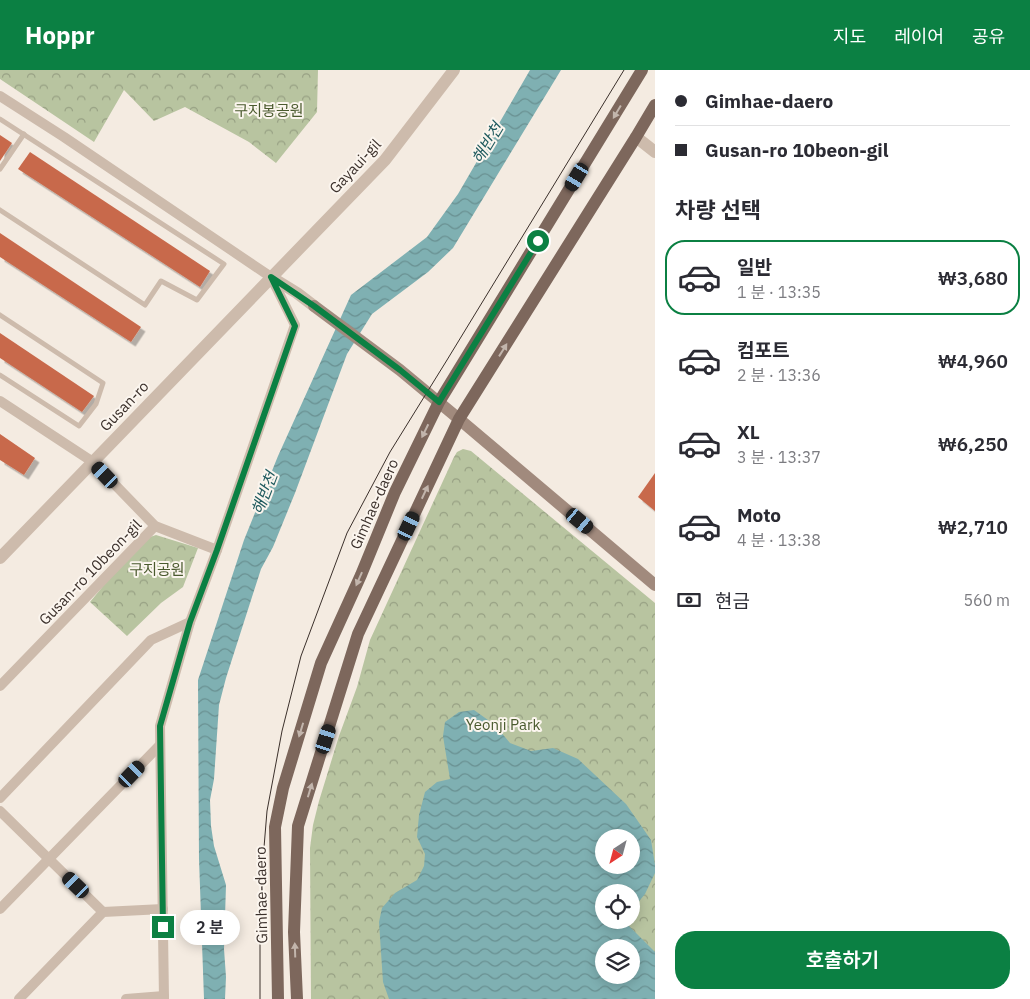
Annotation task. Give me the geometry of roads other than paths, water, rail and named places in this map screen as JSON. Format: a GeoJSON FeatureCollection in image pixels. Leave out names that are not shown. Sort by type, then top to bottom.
{"type":"FeatureCollection","features":[{"type":"Feature","properties":{"kind":"main road","name":"Gimhae-daero"},"geometry":{"type":"LineString","coordinates":[[278,999],[276,827],[283,788],[321,663],[361,575],[395,492],[439,402],[642,70]]}},
{"type":"Feature","properties":{"kind":"main road"},"geometry":{"type":"LineString","coordinates":[[297,999],[294,932],[298,826],[358,634],[459,419],[655,105]]}},
{"type":"Feature","properties":{"kind":"main road"},"geometry":{"type":"LineString","coordinates":[[314,306],[400,370],[655,585]]}},
{"type":"Feature","properties":{"kind":"street","name":"Gayaui-gil"},"geometry":{"type":"LineString","coordinates":[[271,277],[385,160],[454,70]]}},
{"type":"Feature","properties":{"kind":"street"},"geometry":{"type":"LineString","coordinates":[[0,96],[314,306]]}},
{"type":"Feature","properties":{"kind":"street"},"geometry":{"type":"LineString","coordinates":[[636,137],[655,152]]}},
{"type":"Feature","properties":{"kind":"street"},"geometry":{"type":"LineString","coordinates":[[126,999],[164,997],[160,726],[190,622],[295,326],[271,277]]}},
{"type":"Feature","properties":{"kind":"street","name":"Gusan-ro"},"geometry":{"type":"LineString","coordinates":[[0,558],[271,277]]}},
{"type":"Feature","properties":{"kind":"street"},"geometry":{"type":"LineString","coordinates":[[0,401],[92,462],[155,526]]}},
{"type":"Feature","properties":{"kind":"street","name":"Gusan-ro 10beon-gil"},"geometry":{"type":"LineString","coordinates":[[0,686],[155,526],[217,550]]}},
{"type":"Feature","properties":{"kind":"street"},"geometry":{"type":"LineString","coordinates":[[0,798],[151,640],[190,622]]}},
{"type":"Feature","properties":{"kind":"street"},"geometry":{"type":"LineString","coordinates":[[0,909],[160,745]]}},
{"type":"Feature","properties":{"kind":"street"},"geometry":{"type":"LineString","coordinates":[[0,811],[104,912]]}},
{"type":"Feature","properties":{"kind":"street"},"geometry":{"type":"LineString","coordinates":[[19,999],[104,912],[163,909]]}},
{"type":"Feature","properties":{"kind":"lane"},"geometry":{"type":"LineString","coordinates":[[0,119],[224,264],[197,300],[161,281],[145,305],[0,210]]}},
{"type":"Feature","properties":{"kind":"lane"},"geometry":{"type":"LineString","coordinates":[[0,169],[24,134]]}},
{"type":"Feature","properties":{"kind":"lane"},"geometry":{"type":"LineString","coordinates":[[0,315],[103,383],[96,404],[79,426],[0,375]]}},
{"type":"Feature","properties":{"kind":"water","name":"해반천"},"geometry":{"type":"Polygon","coordinates":[[[530,70],[561,70],[453,248],[428,272],[372,314],[347,354],[295,493],[273,547],[261,569],[219,705],[214,779],[210,800],[214,846],[226,885],[225,999],[204,999],[199,859],[198,680],[244,540],[278,456],[351,295],[427,237],[458,194],[530,70]]]}},
{"type":"Feature","properties":{"kind":"water"},"geometry":{"type":"Polygon","coordinates":[[[474,710],[495,725],[510,743],[531,751],[553,748],[578,759],[626,804],[651,840],[655,873],[640,900],[640,884],[595,884],[595,929],[632,929],[655,952],[655,999],[389,999],[383,982],[379,922],[382,908],[395,893],[417,880],[424,866],[425,854],[417,837],[419,815],[425,792],[437,782],[450,779],[443,736],[445,722],[459,712],[474,710]]]}},
{"type":"Feature","properties":{"kind":"tram line"},"geometry":{"type":"LineString","coordinates":[[260,999],[260,896],[267,811],[282,731],[301,656],[347,533],[390,452],[624,70]]}},
{"type":"Feature","properties":{"kind":"park label","name":"구지봉공원"},"geometry":{"type":"Point","coordinates":[269,110]}},
{"type":"Feature","properties":{"kind":"park label","name":"구지공원"},"geometry":{"type":"Point","coordinates":[157,569]}},
{"type":"Feature","properties":{"kind":"park label","name":"Yeonji Park"},"geometry":{"type":"Point","coordinates":[503,724]}}]}
